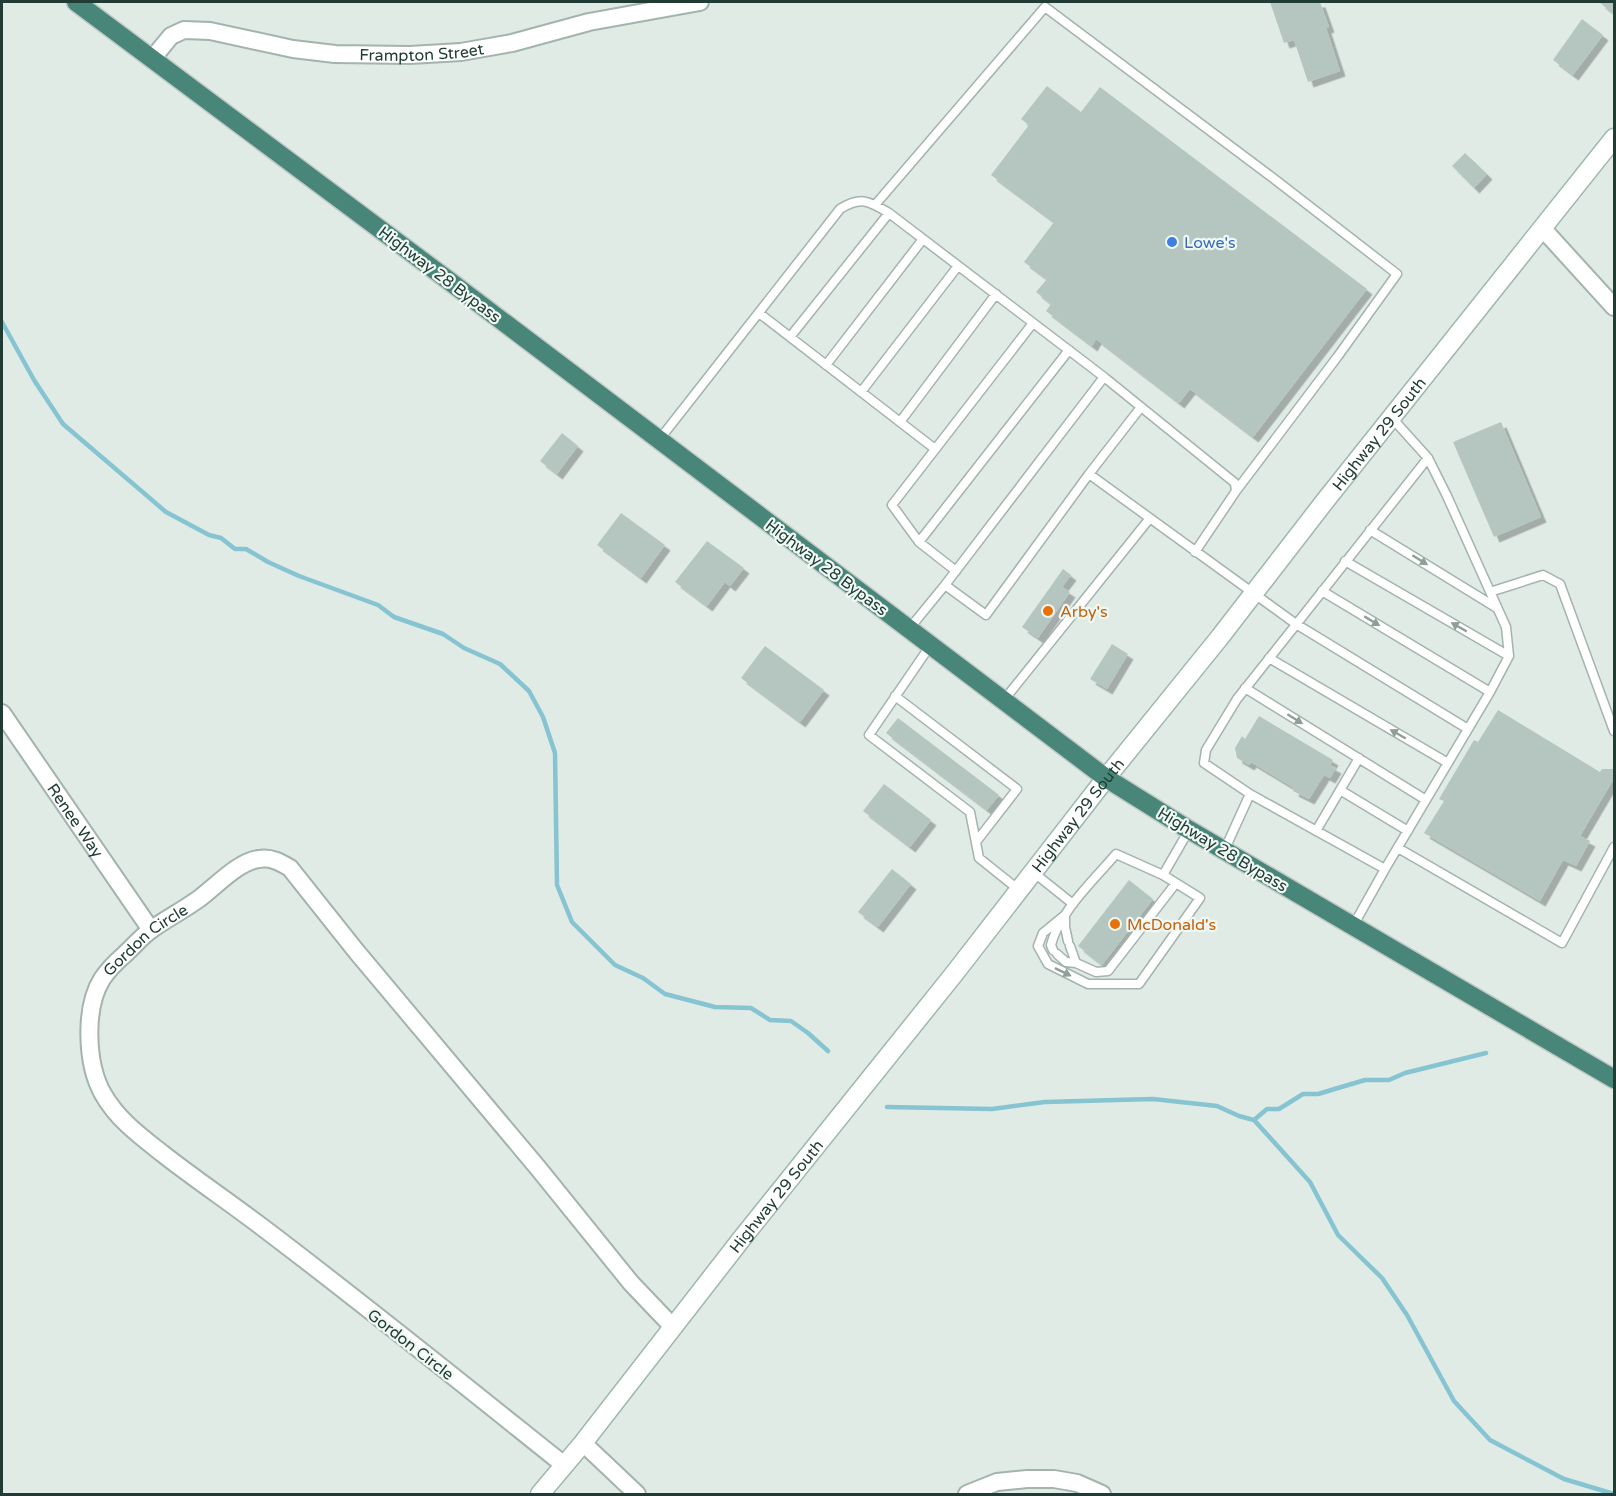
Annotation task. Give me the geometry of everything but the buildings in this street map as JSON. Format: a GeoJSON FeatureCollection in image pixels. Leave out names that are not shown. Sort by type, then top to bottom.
{"type":"FeatureCollection","features":[{"type":"Feature","properties":{"kind":"highway","name":"Highway 28 Bypass"},"geometry":{"type":"LineString","coordinates":[[76,2],[1106,778],[1224,851],[1614,1078]]}},
{"type":"Feature","properties":{"kind":"main road","name":"Highway 29 South"},"geometry":{"type":"LineString","coordinates":[[540,1494],[583,1443],[1106,778],[1614,138]]}},
{"type":"Feature","properties":{"kind":"street","name":"Frampton Street"},"geometry":{"type":"LineString","coordinates":[[152,59],[171,36],[184,30],[210,31],[293,50],[335,54],[411,56],[461,52],[512,43],[590,21],[700,2]]}},
{"type":"Feature","properties":{"kind":"street"},"geometry":{"type":"LineString","coordinates":[[1543,229],[1614,307]]}},
{"type":"Feature","properties":{"kind":"street","name":"Renee Way"},"geometry":{"type":"LineString","coordinates":[[2,712],[151,930]]}},
{"type":"Feature","properties":{"kind":"street","name":"Gordon Circle"},"geometry":{"type":"LineString","coordinates":[[564,1465],[262,1227],[140,1136],[115,1112],[97,1083],[91,1060],[89,1038],[93,1003],[103,978],[151,930],[199,899],[245,863],[258,859],[272,859],[290,868],[631,1283],[673,1327]]}},
{"type":"Feature","properties":{"kind":"street"},"geometry":{"type":"LineString","coordinates":[[583,1443],[637,1494]]}},
{"type":"Feature","properties":{"kind":"street"},"geometry":{"type":"LineString","coordinates":[[967,1494],[997,1482],[1054,1479],[1077,1483],[1102,1494]]}},
{"type":"Feature","properties":{"kind":"lane"},"geometry":{"type":"LineString","coordinates":[[875,205],[1045,7],[1397,274],[1236,491],[1195,552]]}},
{"type":"Feature","properties":{"kind":"lane"},"geometry":{"type":"LineString","coordinates":[[659,440],[840,209],[852,201],[869,201],[889,213],[1069,350],[1234,483],[1236,491]]}},
{"type":"Feature","properties":{"kind":"lane"},"geometry":{"type":"LineString","coordinates":[[790,337],[889,213]]}},
{"type":"Feature","properties":{"kind":"lane"},"geometry":{"type":"LineString","coordinates":[[826,365],[923,239]]}},
{"type":"Feature","properties":{"kind":"lane"},"geometry":{"type":"LineString","coordinates":[[861,392],[958,266]]}},
{"type":"Feature","properties":{"kind":"lane"},"geometry":{"type":"LineString","coordinates":[[900,422],[996,294]]}},
{"type":"Feature","properties":{"kind":"lane"},"geometry":{"type":"LineString","coordinates":[[759,313],[935,449]]}},
{"type":"Feature","properties":{"kind":"lane"},"geometry":{"type":"LineString","coordinates":[[956,571],[919,542],[892,505],[1033,323]]}},
{"type":"Feature","properties":{"kind":"lane"},"geometry":{"type":"LineString","coordinates":[[919,542],[1069,350]]}},
{"type":"Feature","properties":{"kind":"lane"},"geometry":{"type":"LineString","coordinates":[[909,629],[1104,378]]}},
{"type":"Feature","properties":{"kind":"lane"},"geometry":{"type":"LineString","coordinates":[[945,585],[986,615],[1141,407]]}},
{"type":"Feature","properties":{"kind":"lane"},"geometry":{"type":"LineString","coordinates":[[1353,926],[1509,656],[1506,627],[1447,496],[1428,458],[1392,418]]}},
{"type":"Feature","properties":{"kind":"lane"},"geometry":{"type":"LineString","coordinates":[[1385,869],[1250,794],[1204,763],[1206,750],[1245,688],[1428,458]]}},
{"type":"Feature","properties":{"kind":"lane"},"geometry":{"type":"LineString","coordinates":[[1089,474],[1296,624],[1468,729]]}},
{"type":"Feature","properties":{"kind":"lane"},"geometry":{"type":"LineString","coordinates":[[1004,701],[1150,518]]}},
{"type":"Feature","properties":{"kind":"lane"},"geometry":{"type":"LineString","coordinates":[[1370,530],[1497,608]]}},
{"type":"Feature","properties":{"kind":"lane"},"geometry":{"type":"LineString","coordinates":[[1345,561],[1509,656]]}},
{"type":"Feature","properties":{"kind":"lane"},"geometry":{"type":"LineString","coordinates":[[1490,592],[1543,575],[1560,584],[1614,731]]}},
{"type":"Feature","properties":{"kind":"lane"},"geometry":{"type":"LineString","coordinates":[[1322,591],[1490,692]]}},
{"type":"Feature","properties":{"kind":"lane"},"geometry":{"type":"LineString","coordinates":[[930,646],[869,735],[970,812],[979,858],[1019,890]]}},
{"type":"Feature","properties":{"kind":"lane"},"geometry":{"type":"LineString","coordinates":[[1269,658],[1448,763]]}},
{"type":"Feature","properties":{"kind":"lane"},"geometry":{"type":"LineString","coordinates":[[1245,688],[1426,800]]}},
{"type":"Feature","properties":{"kind":"lane"},"geometry":{"type":"LineString","coordinates":[[896,696],[1017,789],[976,842]]}},
{"type":"Feature","properties":{"kind":"lane"},"geometry":{"type":"LineString","coordinates":[[1316,831],[1359,758]]}},
{"type":"Feature","properties":{"kind":"lane"},"geometry":{"type":"LineString","coordinates":[[1340,790],[1408,831]]}},
{"type":"Feature","properties":{"kind":"lane"},"geometry":{"type":"LineString","coordinates":[[1224,851],[1250,794]]}},
{"type":"Feature","properties":{"kind":"lane"},"geometry":{"type":"LineString","coordinates":[[1162,875],[1189,830]]}},
{"type":"Feature","properties":{"kind":"lane"},"geometry":{"type":"LineString","coordinates":[[1398,848],[1562,943],[1614,847]]}},
{"type":"Feature","properties":{"kind":"lane"},"geometry":{"type":"LineString","coordinates":[[1065,915],[1043,933],[1038,946],[1048,964],[1088,984],[1139,984],[1200,898],[1176,883],[1116,854],[1073,904],[1054,932],[1051,945],[1066,962],[1076,963],[1096,972],[1108,971],[1176,883]]}},
{"type":"Feature","properties":{"kind":"lane"},"geometry":{"type":"LineString","coordinates":[[1033,872],[1073,904]]}},
{"type":"Feature","properties":{"kind":"lane"},"geometry":{"type":"LineString","coordinates":[[1065,915],[1065,927],[1076,963]]}},
{"type":"Feature","properties":{"kind":"waterway"},"geometry":{"type":"LineString","coordinates":[[2,322],[34,380],[63,424],[166,512],[209,535],[221,538],[235,549],[246,549],[299,576],[378,605],[394,617],[443,634],[464,648],[500,664],[529,691],[543,717],[555,753],[557,885],[572,922],[615,965],[643,978],[665,994],[715,1007],[751,1008],[770,1020],[791,1021],[828,1051]]}},
{"type":"Feature","properties":{"kind":"waterway"},"geometry":{"type":"LineString","coordinates":[[1254,1120],[1267,1109],[1279,1109],[1303,1094],[1318,1094],[1365,1080],[1389,1080],[1405,1073],[1486,1053]]}},
{"type":"Feature","properties":{"kind":"waterway"},"geometry":{"type":"LineString","coordinates":[[887,1107],[992,1109],[1045,1102],[1153,1099],[1217,1106],[1254,1120],[1310,1182],[1338,1235],[1382,1278],[1407,1315],[1454,1401],[1490,1440],[1564,1479],[1614,1494]]}},
{"type":"Feature","properties":{"kind":"place","name":"Lowe's"},"geometry":{"type":"Point","coordinates":[1172,242]}},
{"type":"Feature","properties":{"kind":"place","name":"Arby's"},"geometry":{"type":"Point","coordinates":[1048,611]}},
{"type":"Feature","properties":{"kind":"place","name":"McDonald's"},"geometry":{"type":"Point","coordinates":[1115,924]}}]}
